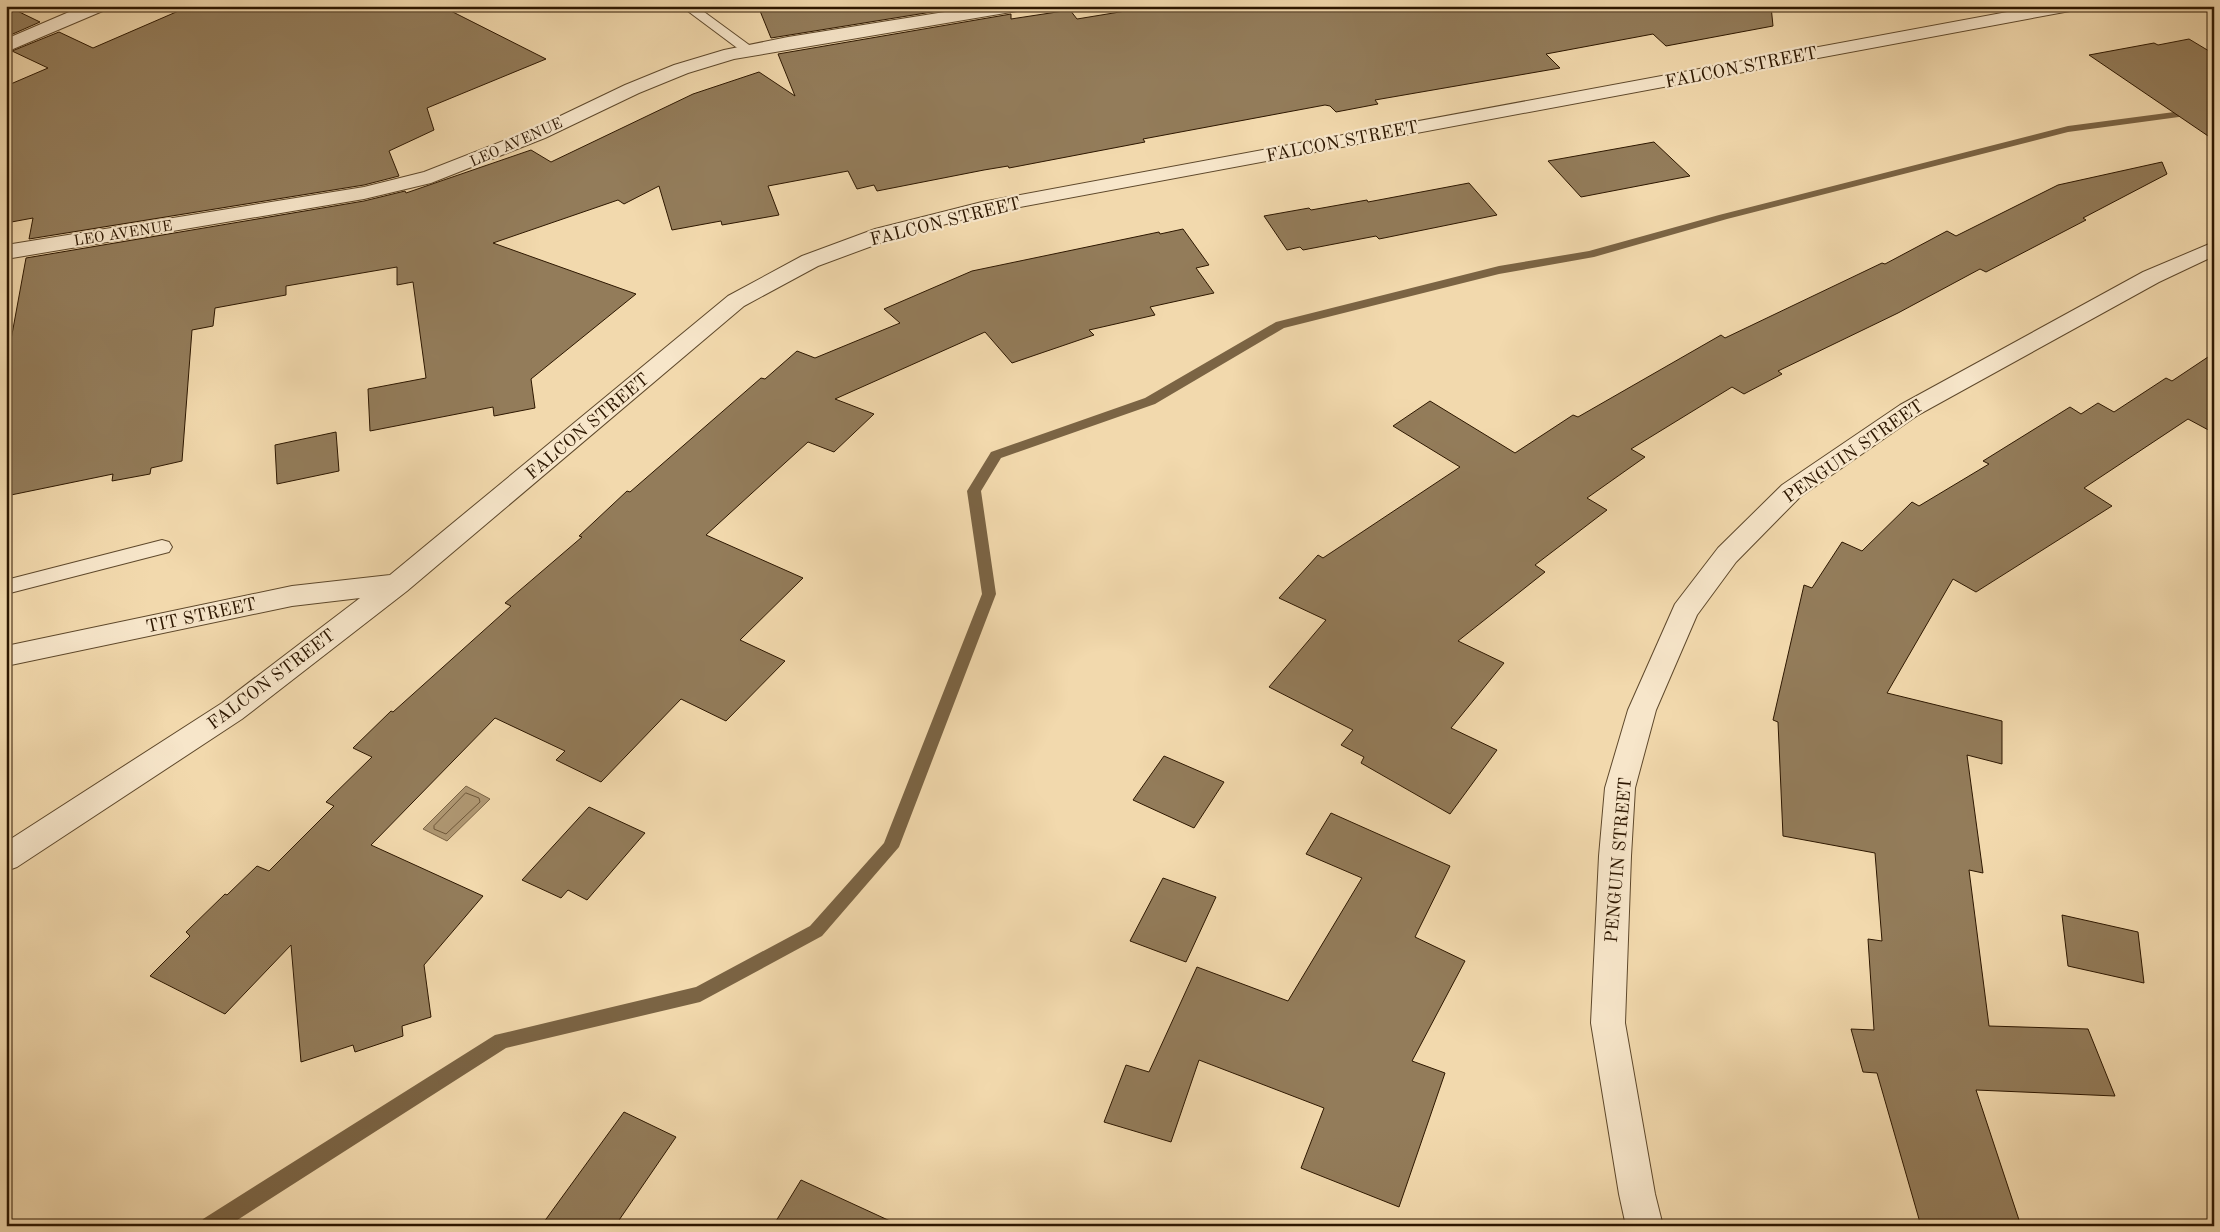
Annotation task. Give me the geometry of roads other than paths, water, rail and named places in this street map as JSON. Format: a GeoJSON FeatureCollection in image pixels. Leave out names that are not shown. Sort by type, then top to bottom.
{"type":"FeatureCollection","features":[{"type":"Feature","properties":{"kind":"street"},"geometry":{"type":"LineString","coordinates":[[6,46],[100,6]]}},
{"type":"Feature","properties":{"kind":"street","name":"LEO AVENUE"},"geometry":{"type":"LineString","coordinates":[[6,252],[364,193],[431,177],[538,134],[632,89],[681,69],[731,54],[1017,6]]}},
{"type":"Feature","properties":{"kind":"street","name":"FALCON STREET"},"geometry":{"type":"LineString","coordinates":[[6,858],[232,711],[397,584],[736,302],[810,261],[883,234],[982,208],[2070,6]]}},
{"type":"Feature","properties":{"kind":"street","name":"PENGUIN STREET"},"geometry":{"type":"LineString","coordinates":[[1645,1226],[1637,1194],[1608,1023],[1615,856],[1620,788],[1642,710],[1685,611],[1727,555],[1791,491],[1909,410],[2151,276],[2214,248]]}},
{"type":"Feature","properties":{"kind":"street","name":"TIT STREET"},"geometry":{"type":"LineString","coordinates":[[6,656],[292,596],[397,584]]}},
{"type":"Feature","properties":{"kind":"lane"},"geometry":{"type":"LineString","coordinates":[[687,6],[749,50]]}},
{"type":"Feature","properties":{"kind":"lane"},"geometry":{"type":"LineString","coordinates":[[6,587],[162,547]]}},
{"type":"Feature","properties":{"kind":"water"},"geometry":{"type":"Polygon","coordinates":[[[466,786],[490,799],[447,841],[423,829],[466,786]]]}},
{"type":"Feature","properties":{"kind":"waterway"},"geometry":{"type":"LineString","coordinates":[[210,1226],[502,1041],[700,994],[816,931],[891,847],[989,594],[974,491],[996,455],[1150,401],[1280,325],[1499,270],[1590,254],[1723,217],[2068,129],[2197,112]]}}]}
